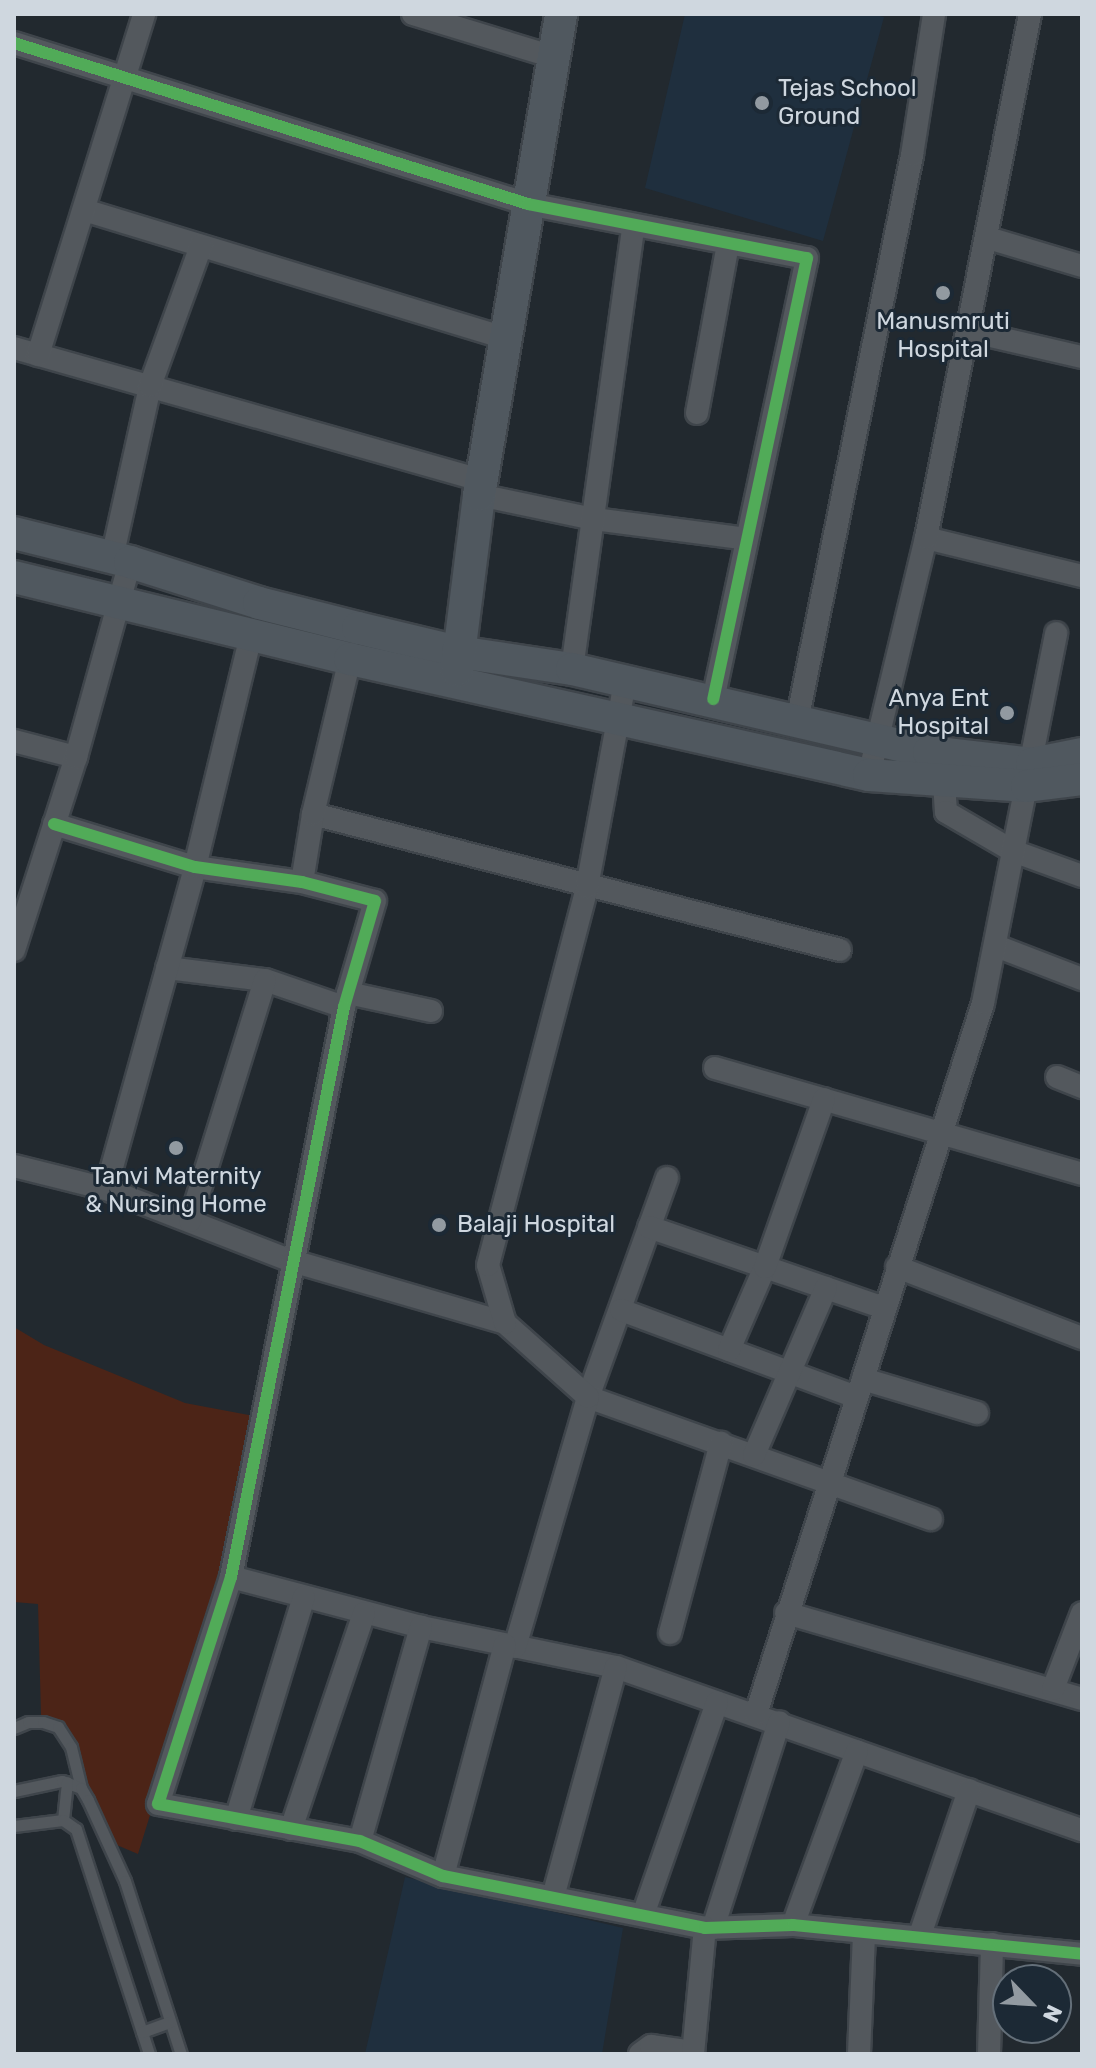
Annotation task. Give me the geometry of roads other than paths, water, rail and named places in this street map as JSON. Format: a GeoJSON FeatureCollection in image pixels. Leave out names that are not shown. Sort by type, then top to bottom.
{"type":"FeatureCollection","features":[{"type":"Feature","properties":{"kind":"main road"},"geometry":{"type":"LineString","coordinates":[[456,684],[480,487],[561,14]]}},
{"type":"Feature","properties":{"kind":"main road"},"geometry":{"type":"LineString","coordinates":[[14,533],[121,560],[259,603],[458,652],[572,669],[713,699],[879,741],[943,767]]}},
{"type":"Feature","properties":{"kind":"main road"},"geometry":{"type":"LineString","coordinates":[[14,577],[252,632],[456,684],[869,775],[943,767],[1082,779]]}},
{"type":"Feature","properties":{"kind":"main road"},"geometry":{"type":"LineString","coordinates":[[1029,775],[1082,754]]}},
{"type":"Feature","properties":{"kind":"street"},"geometry":{"type":"LineString","coordinates":[[38,355],[144,14]]}},
{"type":"Feature","properties":{"kind":"street"},"geometry":{"type":"LineString","coordinates":[[413,14],[554,57]]}},
{"type":"Feature","properties":{"kind":"street"},"geometry":{"type":"LineString","coordinates":[[797,721],[912,155],[934,14]]}},
{"type":"Feature","properties":{"kind":"street"},"geometry":{"type":"LineString","coordinates":[[869,775],[926,538],[988,238],[1030,14]]}},
{"type":"Feature","properties":{"kind":"street"},"geometry":{"type":"LineString","coordinates":[[14,43],[528,204],[807,258],[713,699]]}},
{"type":"Feature","properties":{"kind":"street"},"geometry":{"type":"LineString","coordinates":[[84,210],[505,338]]}},
{"type":"Feature","properties":{"kind":"street"},"geometry":{"type":"LineString","coordinates":[[572,669],[634,225]]}},
{"type":"Feature","properties":{"kind":"street"},"geometry":{"type":"LineString","coordinates":[[988,238],[1082,266]]}},
{"type":"Feature","properties":{"kind":"street"},"geometry":{"type":"LineString","coordinates":[[697,413],[728,244]]}},
{"type":"Feature","properties":{"kind":"street"},"geometry":{"type":"LineString","coordinates":[[14,950],[76,757],[119,602],[121,560],[150,386],[201,246]]}},
{"type":"Feature","properties":{"kind":"street"},"geometry":{"type":"LineString","coordinates":[[969,331],[1082,357]]}},
{"type":"Feature","properties":{"kind":"street"},"geometry":{"type":"LineString","coordinates":[[14,348],[594,519],[747,539]]}},
{"type":"Feature","properties":{"kind":"street"},"geometry":{"type":"LineString","coordinates":[[926,538],[1082,576]]}},
{"type":"Feature","properties":{"kind":"street"},"geometry":{"type":"LineString","coordinates":[[106,1189],[195,867],[252,632]]}},
{"type":"Feature","properties":{"kind":"street"},"geometry":{"type":"LineString","coordinates":[[756,1714],[983,1003],[1056,633]]}},
{"type":"Feature","properties":{"kind":"street"},"geometry":{"type":"LineString","coordinates":[[302,882],[313,814],[350,659]]}},
{"type":"Feature","properties":{"kind":"street"},"geometry":{"type":"LineString","coordinates":[[505,1323],[488,1265],[587,887],[625,681]]}},
{"type":"Feature","properties":{"kind":"street"},"geometry":{"type":"LineString","coordinates":[[14,741],[76,757]]}},
{"type":"Feature","properties":{"kind":"street"},"geometry":{"type":"LineString","coordinates":[[943,767],[946,812],[1013,851],[1082,876]]}},
{"type":"Feature","properties":{"kind":"street"},"geometry":{"type":"LineString","coordinates":[[313,814],[840,950]]}},
{"type":"Feature","properties":{"kind":"street"},"geometry":{"type":"LineString","coordinates":[[54,824],[195,867],[302,882],[375,901],[346,1000],[231,1577],[158,1804],[360,1841],[443,1876],[709,1928],[793,1925],[864,1933],[920,1935],[1082,1954]]}},
{"type":"Feature","properties":{"kind":"street"},"geometry":{"type":"LineString","coordinates":[[996,946],[1082,979]]}},
{"type":"Feature","properties":{"kind":"street"},"geometry":{"type":"LineString","coordinates":[[167,968],[265,980],[346,1000],[431,1011]]}},
{"type":"Feature","properties":{"kind":"street"},"geometry":{"type":"LineString","coordinates":[[190,1221],[265,980]]}},
{"type":"Feature","properties":{"kind":"street"},"geometry":{"type":"LineString","coordinates":[[715,1068],[1082,1174]]}},
{"type":"Feature","properties":{"kind":"street"},"geometry":{"type":"LineString","coordinates":[[1057,1077],[1082,1087]]}},
{"type":"Feature","properties":{"kind":"street"},"geometry":{"type":"LineString","coordinates":[[729,1350],[765,1267],[824,1099]]}},
{"type":"Feature","properties":{"kind":"street"},"geometry":{"type":"LineString","coordinates":[[14,1166],[106,1189],[292,1261],[505,1323],[588,1397],[931,1519]]}},
{"type":"Feature","properties":{"kind":"street"},"geometry":{"type":"LineString","coordinates":[[443,1876],[510,1646],[588,1397],[667,1178]]}},
{"type":"Feature","properties":{"kind":"street"},"geometry":{"type":"LineString","coordinates":[[649,1227],[884,1308]]}},
{"type":"Feature","properties":{"kind":"street"},"geometry":{"type":"LineString","coordinates":[[897,1267],[1082,1338]]}},
{"type":"Feature","properties":{"kind":"street"},"geometry":{"type":"LineString","coordinates":[[754,1455],[826,1288]]}},
{"type":"Feature","properties":{"kind":"street"},"geometry":{"type":"LineString","coordinates":[[621,1310],[791,1373],[977,1413]]}},
{"type":"Feature","properties":{"kind":"street"},"geometry":{"type":"LineString","coordinates":[[670,1633],[721,1443]]}},
{"type":"Feature","properties":{"kind":"street"},"geometry":{"type":"LineString","coordinates":[[231,1577],[421,1627],[616,1667],[1082,1830]]}},
{"type":"Feature","properties":{"kind":"street"},"geometry":{"type":"LineString","coordinates":[[236,1819],[304,1597]]}},
{"type":"Feature","properties":{"kind":"street"},"geometry":{"type":"LineString","coordinates":[[291,1829],[364,1613]]}},
{"type":"Feature","properties":{"kind":"street"},"geometry":{"type":"LineString","coordinates":[[786,1613],[1082,1699]]}},
{"type":"Feature","properties":{"kind":"street"},"geometry":{"type":"LineString","coordinates":[[1053,1689],[1082,1613]]}},
{"type":"Feature","properties":{"kind":"street"},"geometry":{"type":"LineString","coordinates":[[360,1841],[421,1627]]}},
{"type":"Feature","properties":{"kind":"street"},"geometry":{"type":"LineString","coordinates":[[553,1897],[616,1667]]}},
{"type":"Feature","properties":{"kind":"street"},"geometry":{"type":"LineString","coordinates":[[643,1915],[717,1702]]}},
{"type":"Feature","properties":{"kind":"street"},"geometry":{"type":"LineString","coordinates":[[640,2054],[651,2046],[693,2053],[709,1928],[779,1722]]}},
{"type":"Feature","properties":{"kind":"street"},"geometry":{"type":"LineString","coordinates":[[793,1925],[857,1751]]}},
{"type":"Feature","properties":{"kind":"street"},"geometry":{"type":"LineString","coordinates":[[920,1935],[969,1790]]}},
{"type":"Feature","properties":{"kind":"street"},"geometry":{"type":"LineString","coordinates":[[859,2054],[864,1933]]}},
{"type":"Feature","properties":{"kind":"street"},"geometry":{"type":"LineString","coordinates":[[989,2054],[992,1944]]}},
{"type":"Feature","properties":{"kind":"lane"},"geometry":{"type":"LineString","coordinates":[[14,1728],[28,1722],[43,1722],[58,1727],[71,1747],[81,1788],[125,1881],[181,2054]]}},
{"type":"Feature","properties":{"kind":"lane"},"geometry":{"type":"LineString","coordinates":[[14,1791],[67,1782],[81,1788]]}},
{"type":"Feature","properties":{"kind":"lane"},"geometry":{"type":"LineString","coordinates":[[63,1820],[67,1782]]}},
{"type":"Feature","properties":{"kind":"lane"},"geometry":{"type":"LineString","coordinates":[[14,1826],[63,1820],[76,1829],[149,2054]]}},
{"type":"Feature","properties":{"kind":"lane"},"geometry":{"type":"LineString","coordinates":[[142,2032],[170,2022]]}},
{"type":"Feature","properties":{"kind":"place","name":"Tejas School Ground"},"geometry":{"type":"Point","coordinates":[762,103]}},
{"type":"Feature","properties":{"kind":"place","name":"Manusmruti Hospital"},"geometry":{"type":"Point","coordinates":[943,293]}},
{"type":"Feature","properties":{"kind":"place","name":"Anya Ent Hospital"},"geometry":{"type":"Point","coordinates":[1007,713]}},
{"type":"Feature","properties":{"kind":"place","name":"Tanvi Maternity & Nursing Home"},"geometry":{"type":"Point","coordinates":[176,1148]}},
{"type":"Feature","properties":{"kind":"place","name":"Balaji Hospital"},"geometry":{"type":"Point","coordinates":[439,1225]}}]}
